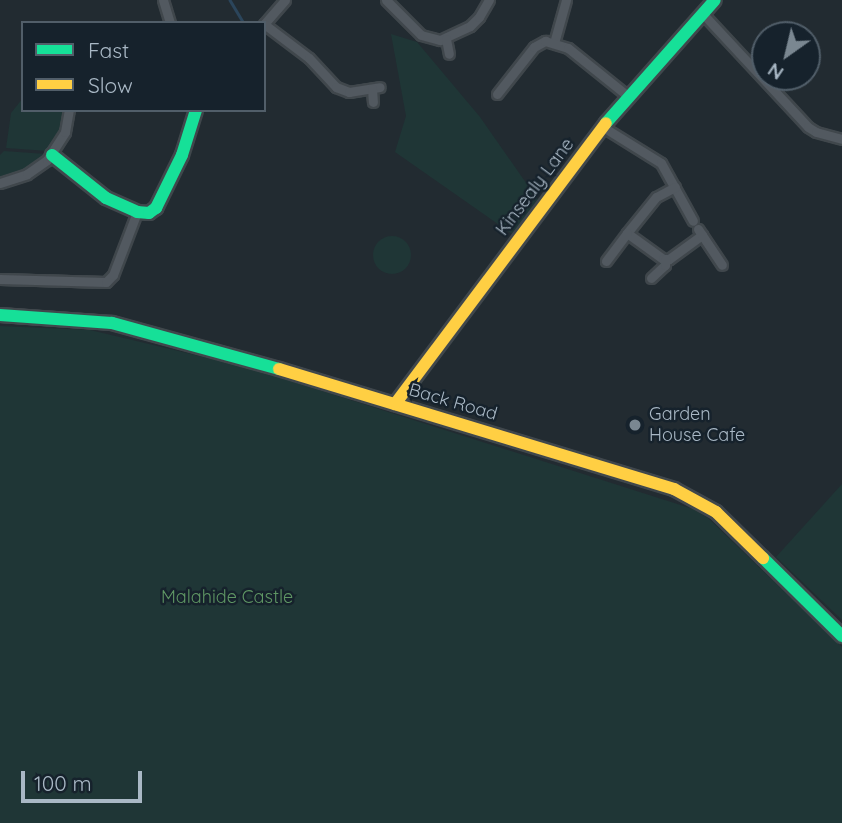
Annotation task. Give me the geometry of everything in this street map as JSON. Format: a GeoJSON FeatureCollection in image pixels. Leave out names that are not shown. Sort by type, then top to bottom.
{"type":"FeatureCollection","features":[{"type":"Feature","properties":{"kind":"street"},"geometry":{"type":"LineString","coordinates":[[163,0],[169,21]]}},
{"type":"Feature","properties":{"kind":"street"},"geometry":{"type":"LineString","coordinates":[[266,22],[285,0]]}},
{"type":"Feature","properties":{"kind":"street"},"geometry":{"type":"LineString","coordinates":[[386,0],[421,35],[430,39],[446,39],[470,26],[489,0]]}},
{"type":"Feature","properties":{"kind":"street","name":"Kinsealy Lane"},"geometry":{"type":"LineString","coordinates":[[395,404],[603,127],[715,0]]}},
{"type":"Feature","properties":{"kind":"street"},"geometry":{"type":"LineString","coordinates":[[554,43],[562,1]]}},
{"type":"Feature","properties":{"kind":"street"},"geometry":{"type":"LineString","coordinates":[[703,14],[808,127],[842,139]]}},
{"type":"Feature","properties":{"kind":"street"},"geometry":{"type":"LineString","coordinates":[[266,26],[309,58],[336,87],[349,92],[376,88],[373,102]]}},
{"type":"Feature","properties":{"kind":"street"},"geometry":{"type":"LineString","coordinates":[[446,39],[449,54]]}},
{"type":"Feature","properties":{"kind":"street"},"geometry":{"type":"LineString","coordinates":[[497,94],[540,42],[568,48],[628,96]]}},
{"type":"Feature","properties":{"kind":"street"},"geometry":{"type":"LineString","coordinates":[[0,183],[34,170],[52,155],[65,132],[69,112]]}},
{"type":"Feature","properties":{"kind":"street"},"geometry":{"type":"LineString","coordinates":[[52,155],[106,198],[137,212],[149,213],[156,208],[182,155],[195,112]]}},
{"type":"Feature","properties":{"kind":"street"},"geometry":{"type":"LineString","coordinates":[[603,127],[661,163],[722,265]]}},
{"type":"Feature","properties":{"kind":"street"},"geometry":{"type":"LineString","coordinates":[[606,261],[656,197],[675,187]]}},
{"type":"Feature","properties":{"kind":"street"},"geometry":{"type":"LineString","coordinates":[[0,279],[106,282],[113,275],[137,212]]}},
{"type":"Feature","properties":{"kind":"street"},"geometry":{"type":"LineString","coordinates":[[651,278],[698,228]]}},
{"type":"Feature","properties":{"kind":"street"},"geometry":{"type":"LineString","coordinates":[[627,233],[666,259]]}},
{"type":"Feature","properties":{"kind":"street","name":"Back Road"},"geometry":{"type":"LineString","coordinates":[[0,315],[112,323],[202,346],[589,461],[697,500],[716,512],[842,636]]}},
{"type":"Feature","properties":{"kind":"green space"},"geometry":{"type":"Polygon","coordinates":[[[391,34],[417,42],[480,117],[538,200],[512,234],[395,152],[406,116],[391,34]]]}},
{"type":"Feature","properties":{"kind":"green space"},"geometry":{"type":"Polygon","coordinates":[[[21,100],[21,112],[64,112],[61,127],[48,151],[6,148],[11,113],[21,100]]]}},
{"type":"Feature","properties":{"kind":"green space"},"geometry":{"type":"Polygon","coordinates":[[[4,151],[46,154],[20,173],[0,179],[0,155],[4,151]]]}},
{"type":"Feature","properties":{"kind":"green space"},"geometry":{"type":"Polygon","coordinates":[[[392,236],[405,242],[411,255],[405,268],[392,274],[379,268],[373,255],[379,242],[392,236]]]}},
{"type":"Feature","properties":{"kind":"green space","name":"Malahide Castle"},"geometry":{"type":"Polygon","coordinates":[[[0,326],[90,330],[250,368],[693,509],[708,518],[842,647],[842,823],[0,823],[0,326]]]}},
{"type":"Feature","properties":{"kind":"green space"},"geometry":{"type":"Polygon","coordinates":[[[842,484],[842,620],[776,557],[842,484]]]}},
{"type":"Feature","properties":{"kind":"waterway"},"geometry":{"type":"LineString","coordinates":[[230,0],[243,21]]}},
{"type":"Feature","properties":{"kind":"traffic: fast"},"geometry":{"type":"LineString","coordinates":[[606,123],[715,0]]}},
{"type":"Feature","properties":{"kind":"traffic: fast"},"geometry":{"type":"LineString","coordinates":[[52,155],[106,198],[137,212],[149,213],[156,208],[182,155],[195,112]]}},
{"type":"Feature","properties":{"kind":"traffic: fast"},"geometry":{"type":"LineString","coordinates":[[0,315],[112,323],[279,369]]}},
{"type":"Feature","properties":{"kind":"traffic: fast"},"geometry":{"type":"LineString","coordinates":[[763,558],[842,636]]}},
{"type":"Feature","properties":{"kind":"traffic: slow"},"geometry":{"type":"LineString","coordinates":[[395,404],[606,123]]}},
{"type":"Feature","properties":{"kind":"traffic: slow"},"geometry":{"type":"LineString","coordinates":[[279,369],[674,489],[716,512],[763,558]]}},
{"type":"Feature","properties":{"kind":"place","name":"Garden House Cafe"},"geometry":{"type":"Point","coordinates":[635,425]}}]}
